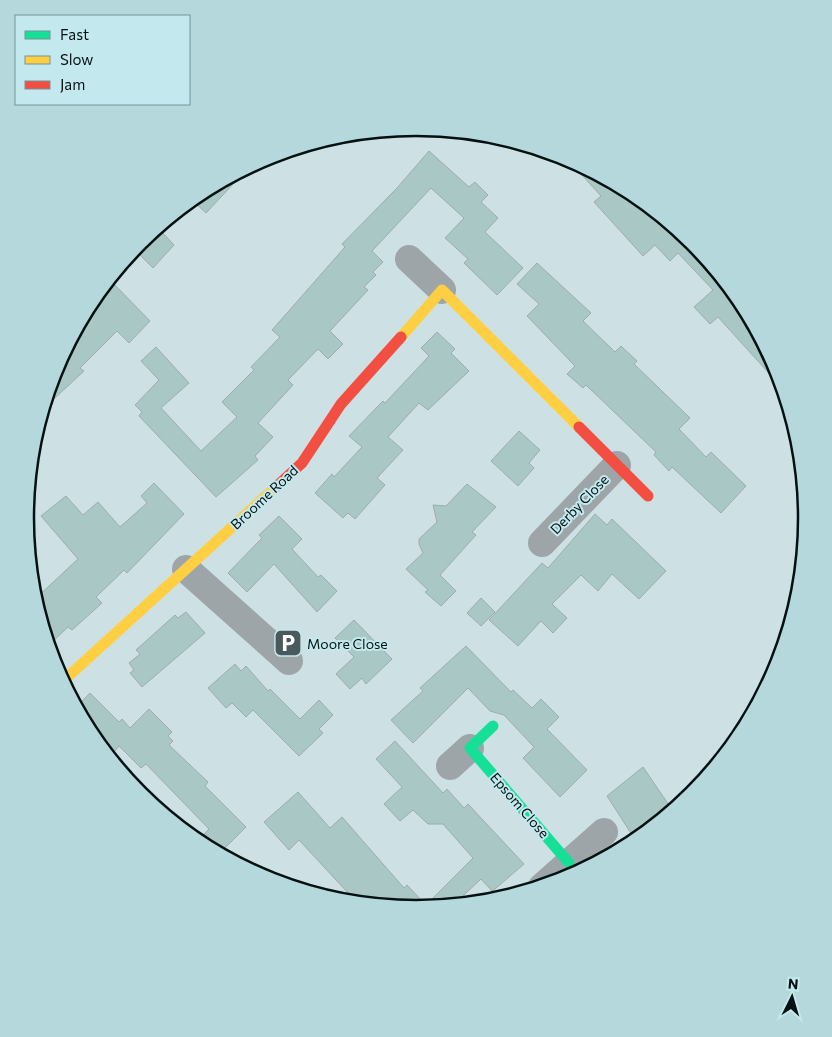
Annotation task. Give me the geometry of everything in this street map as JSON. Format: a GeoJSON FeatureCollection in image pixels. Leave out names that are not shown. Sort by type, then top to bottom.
{"type":"FeatureCollection","features":[{"type":"Feature","properties":{"kind":"street"},"geometry":{"type":"LineString","coordinates":[[409,259],[648,496]]}},
{"type":"Feature","properties":{"kind":"street","name":"Broome Road"},"geometry":{"type":"LineString","coordinates":[[68,677],[302,463],[341,404],[442,290]]}},
{"type":"Feature","properties":{"kind":"street","name":"Derby Close"},"geometry":{"type":"LineString","coordinates":[[542,543],[617,465]]}},
{"type":"Feature","properties":{"kind":"street"},"geometry":{"type":"LineString","coordinates":[[186,569],[289,660]]}},
{"type":"Feature","properties":{"kind":"street"},"geometry":{"type":"LineString","coordinates":[[450,766],[493,726]]}},
{"type":"Feature","properties":{"kind":"street","name":"Epsom Close"},"geometry":{"type":"LineString","coordinates":[[470,748],[570,863]]}},
{"type":"Feature","properties":{"kind":"street"},"geometry":{"type":"LineString","coordinates":[[558,873],[604,832]]}},
{"type":"Feature","properties":{"kind":"building"},"geometry":{"type":"Polygon","coordinates":[[[429,151],[469,187],[475,182],[488,195],[481,202],[498,218],[485,232],[523,268],[497,295],[464,263],[468,259],[445,238],[464,218],[431,188],[372,251],[383,262],[373,272],[376,275],[364,287],[368,290],[330,331],[343,344],[328,359],[318,349],[288,380],[293,385],[258,423],[273,437],[255,456],[258,460],[216,497],[139,416],[142,412],[135,405],[159,380],[141,361],[156,347],[189,383],[161,408],[201,451],[237,417],[222,402],[254,370],[251,367],[280,337],[272,330],[345,247],[342,244],[397,188],[429,151]]]}},
{"type":"Feature","properties":{"kind":"building"},"geometry":{"type":"Polygon","coordinates":[[[581,174],[607,187],[649,215],[703,266],[734,306],[747,327],[770,374],[718,317],[710,324],[694,307],[713,290],[678,253],[670,261],[655,245],[643,256],[594,202],[601,196],[581,174]]]}},
{"type":"Feature","properties":{"kind":"building"},"geometry":{"type":"Polygon","coordinates":[[[235,182],[206,213],[198,205],[235,182]]]}},
{"type":"Feature","properties":{"kind":"building"},"geometry":{"type":"Polygon","coordinates":[[[162,233],[174,245],[153,268],[140,255],[162,233]]]}},
{"type":"Feature","properties":{"kind":"building"},"geometry":{"type":"Polygon","coordinates":[[[537,263],[591,313],[583,321],[615,352],[621,346],[637,361],[634,364],[690,418],[679,429],[706,457],[711,452],[746,486],[721,513],[672,467],[669,471],[654,455],[656,452],[586,385],[583,388],[567,374],[575,366],[527,316],[539,304],[517,284],[537,263]]]}},
{"type":"Feature","properties":{"kind":"building"},"geometry":{"type":"Polygon","coordinates":[[[114,284],[150,321],[129,343],[117,331],[80,368],[84,371],[53,400],[73,349],[98,306],[114,284]]]}},
{"type":"Feature","properties":{"kind":"building"},"geometry":{"type":"Polygon","coordinates":[[[437,332],[455,349],[451,353],[469,371],[428,410],[419,403],[388,437],[403,450],[377,478],[385,485],[355,519],[348,513],[343,518],[315,493],[332,474],[334,477],[362,447],[349,436],[383,401],[385,403],[429,356],[421,348],[437,332]]]}},
{"type":"Feature","properties":{"kind":"building"},"geometry":{"type":"Polygon","coordinates":[[[519,431],[540,450],[529,463],[534,468],[518,486],[491,461],[519,431]]]}},
{"type":"Feature","properties":{"kind":"building"},"geometry":{"type":"Polygon","coordinates":[[[154,483],[184,514],[127,573],[124,570],[96,597],[102,603],[72,630],[68,627],[54,640],[41,593],[78,559],[41,516],[66,496],[83,515],[98,502],[120,527],[147,503],[141,496],[154,483]]]}},
{"type":"Feature","properties":{"kind":"building"},"geometry":{"type":"Polygon","coordinates":[[[467,484],[496,507],[472,532],[476,535],[440,575],[456,591],[441,606],[425,592],[428,590],[406,569],[423,553],[419,539],[437,522],[433,505],[446,506],[467,484]]]}},
{"type":"Feature","properties":{"kind":"building"},"geometry":{"type":"Polygon","coordinates":[[[595,514],[607,525],[612,519],[666,571],[639,599],[612,574],[598,591],[581,575],[552,604],[567,618],[553,633],[541,621],[518,646],[489,620],[542,563],[548,568],[595,514]]]}},
{"type":"Feature","properties":{"kind":"building"},"geometry":{"type":"Polygon","coordinates":[[[279,516],[302,539],[292,549],[318,577],[321,575],[337,591],[317,612],[274,564],[247,592],[228,573],[262,538],[259,535],[279,516]]]}},
{"type":"Feature","properties":{"kind":"building"},"geometry":{"type":"Polygon","coordinates":[[[481,598],[495,612],[481,626],[467,613],[481,598]]]}},
{"type":"Feature","properties":{"kind":"building"},"geometry":{"type":"Polygon","coordinates":[[[186,612],[205,633],[142,687],[130,673],[134,670],[129,663],[140,654],[136,650],[175,615],[178,618],[186,612]]]}},
{"type":"Feature","properties":{"kind":"building"},"geometry":{"type":"Polygon","coordinates":[[[354,620],[392,659],[366,684],[362,678],[350,689],[336,674],[354,657],[335,638],[354,620]]]}},
{"type":"Feature","properties":{"kind":"building"},"geometry":{"type":"Polygon","coordinates":[[[466,646],[511,692],[513,690],[532,708],[541,699],[559,717],[547,729],[587,770],[560,797],[523,758],[534,747],[504,715],[490,711],[468,688],[413,743],[391,720],[423,691],[420,688],[466,646]]]}},
{"type":"Feature","properties":{"kind":"building"},"geometry":{"type":"Polygon","coordinates":[[[235,664],[241,671],[246,666],[268,691],[270,689],[300,719],[319,700],[333,715],[319,729],[323,733],[299,756],[253,710],[246,717],[232,703],[226,708],[208,688],[235,664]]]}},
{"type":"Feature","properties":{"kind":"building"},"geometry":{"type":"Polygon","coordinates":[[[90,693],[119,722],[122,719],[130,728],[149,709],[172,732],[168,736],[173,741],[169,745],[208,782],[205,786],[246,827],[224,849],[203,835],[209,829],[146,764],[141,768],[119,746],[114,752],[113,751],[81,702],[90,693]]]}},
{"type":"Feature","properties":{"kind":"building"},"geometry":{"type":"Polygon","coordinates":[[[395,741],[443,793],[447,789],[464,808],[468,804],[524,864],[492,891],[481,879],[461,898],[431,900],[473,858],[443,824],[428,824],[413,810],[400,821],[384,804],[402,787],[376,759],[395,741]]]}},
{"type":"Feature","properties":{"kind":"building"},"geometry":{"type":"Polygon","coordinates":[[[643,767],[669,805],[631,834],[607,796],[643,767]]]}},
{"type":"Feature","properties":{"kind":"building"},"geometry":{"type":"Polygon","coordinates":[[[298,792],[330,828],[342,817],[404,888],[407,885],[422,901],[391,900],[349,894],[299,840],[289,850],[264,822],[298,792]]]}},
{"type":"Feature","properties":{"kind":"traffic: fast"},"geometry":{"type":"LineString","coordinates":[[493,726],[470,748],[569,863]]}},
{"type":"Feature","properties":{"kind":"traffic: slow"},"geometry":{"type":"LineString","coordinates":[[401,337],[442,290],[579,427]]}},
{"type":"Feature","properties":{"kind":"traffic: slow"},"geometry":{"type":"LineString","coordinates":[[68,677],[276,487]]}},
{"type":"Feature","properties":{"kind":"traffic: jam"},"geometry":{"type":"LineString","coordinates":[[276,487],[302,463],[341,404],[401,337]]}},
{"type":"Feature","properties":{"kind":"traffic: jam"},"geometry":{"type":"LineString","coordinates":[[579,427],[648,496]]}},
{"type":"Feature","properties":{"kind":"place","name":"Moore Close"},"geometry":{"type":"Point","coordinates":[288,643]}}]}
